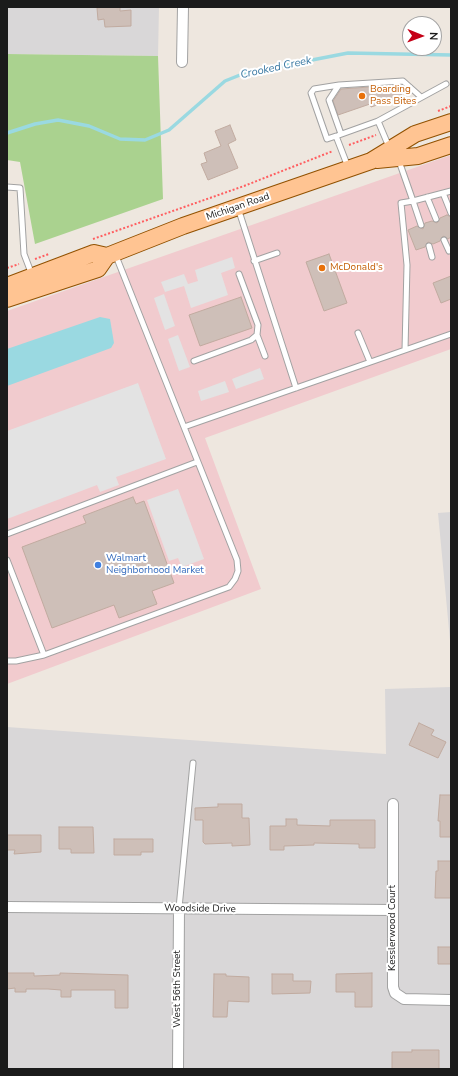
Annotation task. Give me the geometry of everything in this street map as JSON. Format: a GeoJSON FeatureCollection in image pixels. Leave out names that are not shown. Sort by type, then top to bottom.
{"type":"FeatureCollection","features":[{"type":"Feature","properties":{"kind":"main road","name":"Michigan Road"},"geometry":{"type":"LineString","coordinates":[[394,154],[415,134],[451,122]]}},
{"type":"Feature","properties":{"kind":"main road","name":"Michigan Road"},"geometry":{"type":"LineString","coordinates":[[7,286],[30,269],[94,253],[111,254],[237,207],[349,168],[394,154],[418,156],[451,145]]}},
{"type":"Feature","properties":{"kind":"main road","name":"Michigan Road"},"geometry":{"type":"LineString","coordinates":[[7,299],[98,269],[111,254]]}},
{"type":"Feature","properties":{"kind":"street"},"geometry":{"type":"LineString","coordinates":[[182,62],[183,7]]}},
{"type":"Feature","properties":{"kind":"street","name":"Kesslerwood Court"},"geometry":{"type":"LineString","coordinates":[[393,804],[392,987],[395,993],[404,999],[451,1000]]}},
{"type":"Feature","properties":{"kind":"street","name":"Woodside Drive"},"geometry":{"type":"LineString","coordinates":[[7,907],[393,910]]}},
{"type":"Feature","properties":{"kind":"street","name":"West 56th Street"},"geometry":{"type":"LineString","coordinates":[[178,1069],[179,908]]}},
{"type":"Feature","properties":{"kind":"lane"},"geometry":{"type":"LineString","coordinates":[[421,97],[403,81],[339,85],[314,89],[311,93],[327,140],[378,121],[446,84]]}},
{"type":"Feature","properties":{"kind":"lane"},"geometry":{"type":"LineString","coordinates":[[339,85],[329,100],[339,135],[341,148],[349,168]]}},
{"type":"Feature","properties":{"kind":"lane"},"geometry":{"type":"LineString","coordinates":[[378,121],[394,154],[421,225]]}},
{"type":"Feature","properties":{"kind":"lane"},"geometry":{"type":"LineString","coordinates":[[7,187],[20,188],[24,254],[30,269]]}},
{"type":"Feature","properties":{"kind":"lane"},"geometry":{"type":"LineString","coordinates":[[405,350],[407,265],[401,203],[451,191]]}},
{"type":"Feature","properties":{"kind":"lane"},"geometry":{"type":"LineString","coordinates":[[443,193],[451,213]]}},
{"type":"Feature","properties":{"kind":"lane"},"geometry":{"type":"LineString","coordinates":[[427,197],[436,219]]}},
{"type":"Feature","properties":{"kind":"lane"},"geometry":{"type":"LineString","coordinates":[[237,207],[296,388]]}},
{"type":"Feature","properties":{"kind":"lane"},"geometry":{"type":"LineString","coordinates":[[444,240],[449,251]]}},
{"type":"Feature","properties":{"kind":"lane"},"geometry":{"type":"LineString","coordinates":[[429,246],[432,257]]}},
{"type":"Feature","properties":{"kind":"lane"},"geometry":{"type":"LineString","coordinates":[[254,261],[277,253]]}},
{"type":"Feature","properties":{"kind":"lane"},"geometry":{"type":"LineString","coordinates":[[7,661],[16,661],[44,655],[229,587],[236,579],[238,571],[237,560],[184,427],[111,254]]}},
{"type":"Feature","properties":{"kind":"lane"},"geometry":{"type":"LineString","coordinates":[[239,274],[258,325],[257,335],[265,356]]}},
{"type":"Feature","properties":{"kind":"lane"},"geometry":{"type":"LineString","coordinates":[[358,333],[370,362]]}},
{"type":"Feature","properties":{"kind":"lane"},"geometry":{"type":"LineString","coordinates":[[184,427],[451,334]]}},
{"type":"Feature","properties":{"kind":"lane"},"geometry":{"type":"LineString","coordinates":[[194,361],[251,340],[257,335]]}},
{"type":"Feature","properties":{"kind":"lane"},"geometry":{"type":"LineString","coordinates":[[7,534],[197,462]]}},
{"type":"Feature","properties":{"kind":"lane"},"geometry":{"type":"LineString","coordinates":[[7,560],[44,655]]}},
{"type":"Feature","properties":{"kind":"lane"},"geometry":{"type":"LineString","coordinates":[[179,908],[193,763]]}},
{"type":"Feature","properties":{"kind":"path"},"geometry":{"type":"LineString","coordinates":[[435,112],[451,106]]}},
{"type":"Feature","properties":{"kind":"path"},"geometry":{"type":"LineString","coordinates":[[87,241],[237,189],[383,133]]}},
{"type":"Feature","properties":{"kind":"path"},"geometry":{"type":"LineString","coordinates":[[7,268],[30,269],[50,254]]}},
{"type":"Feature","properties":{"kind":"shaded area"},"geometry":{"type":"Polygon","coordinates":[[[7,7],[159,7],[158,56],[7,54],[7,7]]]}},
{"type":"Feature","properties":{"kind":"shaded area"},"geometry":{"type":"Polygon","coordinates":[[[451,155],[451,349],[205,438],[261,589],[7,684],[7,311],[451,155]]]}},
{"type":"Feature","properties":{"kind":"shaded area"},"geometry":{"type":"Polygon","coordinates":[[[232,257],[235,268],[221,273],[228,295],[191,308],[184,286],[165,292],[161,282],[184,274],[188,284],[198,281],[195,270],[232,257]]]}},
{"type":"Feature","properties":{"kind":"shaded area"},"geometry":{"type":"Polygon","coordinates":[[[164,294],[175,326],[165,330],[154,298],[164,294]]]}},
{"type":"Feature","properties":{"kind":"shaded area"},"geometry":{"type":"Polygon","coordinates":[[[178,335],[190,367],[179,371],[168,339],[178,335]]]}},
{"type":"Feature","properties":{"kind":"shaded area"},"geometry":{"type":"Polygon","coordinates":[[[260,368],[264,379],[236,389],[232,379],[260,368]]]}},
{"type":"Feature","properties":{"kind":"shaded area"},"geometry":{"type":"Polygon","coordinates":[[[225,381],[229,392],[201,401],[198,391],[225,381]]]}},
{"type":"Feature","properties":{"kind":"shaded area"},"geometry":{"type":"Polygon","coordinates":[[[138,383],[166,459],[116,477],[119,485],[100,492],[97,485],[7,519],[7,431],[138,383]]]}},
{"type":"Feature","properties":{"kind":"shaded area"},"geometry":{"type":"Polygon","coordinates":[[[178,489],[204,559],[182,567],[178,558],[169,561],[147,500],[178,489]]]}},
{"type":"Feature","properties":{"kind":"shaded area"},"geometry":{"type":"Polygon","coordinates":[[[451,512],[451,651],[438,513],[451,512]]]}},
{"type":"Feature","properties":{"kind":"shaded area"},"geometry":{"type":"Polygon","coordinates":[[[451,687],[451,1069],[7,1069],[7,727],[386,754],[385,689],[451,687]]]}},
{"type":"Feature","properties":{"kind":"green space"},"geometry":{"type":"Polygon","coordinates":[[[7,54],[158,56],[163,199],[35,244],[20,162],[7,160],[7,54]]]}},
{"type":"Feature","properties":{"kind":"water"},"geometry":{"type":"Polygon","coordinates":[[[100,317],[110,319],[114,343],[111,348],[7,386],[7,349],[100,317]]]}},
{"type":"Feature","properties":{"kind":"building"},"geometry":{"type":"Polygon","coordinates":[[[120,7],[120,11],[131,10],[131,26],[105,27],[104,19],[98,20],[97,8],[120,7]]]}},
{"type":"Feature","properties":{"kind":"building"},"geometry":{"type":"Polygon","coordinates":[[[398,85],[402,97],[371,107],[370,104],[338,115],[333,101],[341,89],[398,85]]]}},
{"type":"Feature","properties":{"kind":"building"},"geometry":{"type":"Polygon","coordinates":[[[230,125],[236,140],[228,144],[238,168],[208,180],[201,164],[207,162],[204,153],[221,146],[215,131],[230,125]]]}},
{"type":"Feature","properties":{"kind":"building"},"geometry":{"type":"Polygon","coordinates":[[[447,215],[451,217],[451,237],[448,239],[443,236],[440,241],[433,244],[428,242],[425,247],[416,250],[408,230],[417,226],[423,229],[425,223],[432,221],[437,223],[440,218],[447,215]]]}},
{"type":"Feature","properties":{"kind":"building"},"geometry":{"type":"Polygon","coordinates":[[[329,254],[347,303],[324,311],[306,262],[329,254]]]}},
{"type":"Feature","properties":{"kind":"building"},"geometry":{"type":"Polygon","coordinates":[[[451,276],[451,299],[441,303],[433,283],[451,276]]]}},
{"type":"Feature","properties":{"kind":"building"},"geometry":{"type":"Polygon","coordinates":[[[241,297],[252,328],[200,346],[189,315],[241,297]]]}},
{"type":"Feature","properties":{"kind":"building","name":"Walmart Neighborhood Market"},"geometry":{"type":"Polygon","coordinates":[[[133,497],[136,504],[144,501],[174,583],[152,591],[157,604],[119,618],[114,605],[52,628],[22,547],[86,523],[83,516],[133,497]]]}},
{"type":"Feature","properties":{"kind":"building"},"geometry":{"type":"Polygon","coordinates":[[[419,723],[434,730],[431,735],[446,742],[438,758],[409,745],[419,723]]]}},
{"type":"Feature","properties":{"kind":"building"},"geometry":{"type":"Polygon","coordinates":[[[440,795],[451,795],[451,837],[440,837],[440,821],[438,821],[440,795]]]}},
{"type":"Feature","properties":{"kind":"building"},"geometry":{"type":"Polygon","coordinates":[[[218,804],[242,804],[242,818],[249,818],[250,845],[232,846],[232,843],[205,844],[203,842],[203,820],[195,820],[195,808],[218,807],[218,804]]]}},
{"type":"Feature","properties":{"kind":"building"},"geometry":{"type":"Polygon","coordinates":[[[286,819],[297,819],[297,825],[330,826],[330,820],[375,820],[375,848],[359,848],[359,844],[314,843],[314,845],[284,846],[284,850],[270,850],[270,826],[286,826],[286,819]]]}},
{"type":"Feature","properties":{"kind":"building"},"geometry":{"type":"Polygon","coordinates":[[[59,827],[93,827],[94,853],[71,853],[71,849],[59,849],[59,827]]]}},
{"type":"Feature","properties":{"kind":"building"},"geometry":{"type":"Polygon","coordinates":[[[7,835],[41,835],[41,852],[14,854],[15,850],[7,850],[7,835]]]}},
{"type":"Feature","properties":{"kind":"building"},"geometry":{"type":"Polygon","coordinates":[[[114,839],[153,839],[153,852],[141,852],[141,855],[114,855],[114,839]]]}},
{"type":"Feature","properties":{"kind":"building"},"geometry":{"type":"Polygon","coordinates":[[[438,861],[451,861],[451,898],[435,898],[438,861]]]}},
{"type":"Feature","properties":{"kind":"building"},"geometry":{"type":"Polygon","coordinates":[[[438,947],[451,947],[451,964],[438,964],[438,947]]]}},
{"type":"Feature","properties":{"kind":"building"},"geometry":{"type":"Polygon","coordinates":[[[7,973],[34,973],[34,976],[60,975],[60,973],[128,975],[128,1008],[115,1008],[115,990],[71,990],[71,997],[61,997],[61,990],[26,989],[26,992],[15,992],[15,988],[7,989],[7,973]]]}},
{"type":"Feature","properties":{"kind":"building"},"geometry":{"type":"Polygon","coordinates":[[[372,973],[372,1007],[355,1007],[355,992],[336,992],[336,974],[372,973]]]}},
{"type":"Feature","properties":{"kind":"building"},"geometry":{"type":"Polygon","coordinates":[[[214,974],[249,977],[249,1002],[228,1001],[227,1017],[213,1017],[214,974]]]}},
{"type":"Feature","properties":{"kind":"building"},"geometry":{"type":"Polygon","coordinates":[[[272,974],[293,974],[293,981],[311,981],[310,993],[272,994],[272,974]]]}},
{"type":"Feature","properties":{"kind":"building"},"geometry":{"type":"Polygon","coordinates":[[[412,1050],[439,1050],[439,1069],[392,1069],[392,1052],[412,1052],[412,1050]]]}},
{"type":"Feature","properties":{"kind":"waterway","name":"Crooked Creek"},"geometry":{"type":"LineString","coordinates":[[7,133],[35,124],[58,120],[89,126],[120,139],[145,140],[169,130],[225,81],[245,73],[348,53],[451,55]]}},
{"type":"Feature","properties":{"kind":"place","name":"Boarding Pass Bites"},"geometry":{"type":"Point","coordinates":[362,96]}},
{"type":"Feature","properties":{"kind":"place","name":"McDonald's"},"geometry":{"type":"Point","coordinates":[322,268]}},
{"type":"Feature","properties":{"kind":"place","name":"Walmart Neighborhood Market"},"geometry":{"type":"Point","coordinates":[98,565]}}]}
